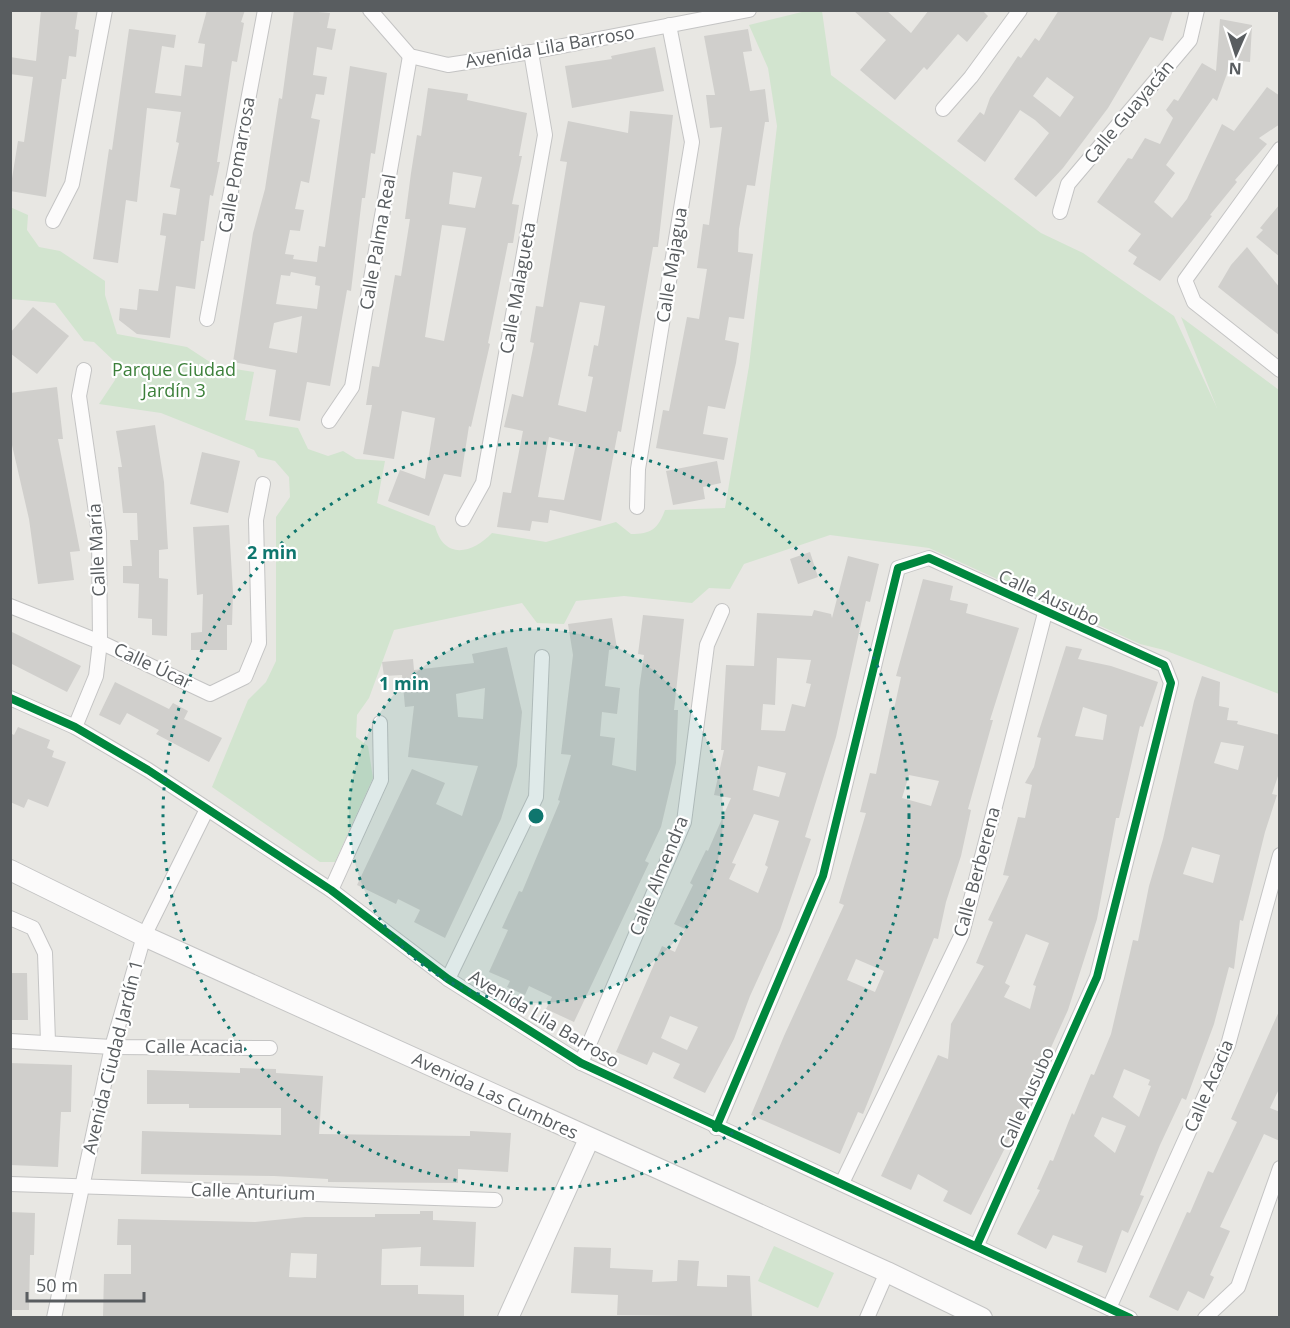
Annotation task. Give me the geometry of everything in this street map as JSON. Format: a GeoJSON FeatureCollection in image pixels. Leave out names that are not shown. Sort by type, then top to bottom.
{"type":"FeatureCollection","features":[{"type":"Feature","properties":{"kind":"street"},"geometry":{"type":"LineString","coordinates":[[53,221],[72,184],[105,10]]}},
{"type":"Feature","properties":{"kind":"street","name":"Calle Pomarrosa"},"geometry":{"type":"LineString","coordinates":[[207,320],[265,10]]}},
{"type":"Feature","properties":{"kind":"street"},"geometry":{"type":"LineString","coordinates":[[370,10],[410,56]]}},
{"type":"Feature","properties":{"kind":"street","name":"Avenida Lila Barroso"},"geometry":{"type":"LineString","coordinates":[[410,56],[448,65],[531,52],[749,10]]}},
{"type":"Feature","properties":{"kind":"street"},"geometry":{"type":"LineString","coordinates":[[943,109],[1020,10]]}},
{"type":"Feature","properties":{"kind":"street","name":"Calle Guayacán"},"geometry":{"type":"LineString","coordinates":[[1060,212],[1068,184],[1190,40],[1197,10]]}},
{"type":"Feature","properties":{"kind":"street","name":"Calle Majagua"},"geometry":{"type":"LineString","coordinates":[[637,507],[638,469],[692,142],[669,25]]}},
{"type":"Feature","properties":{"kind":"street","name":"Calle Malagueta"},"geometry":{"type":"LineString","coordinates":[[463,519],[483,483],[544,135],[531,52]]}},
{"type":"Feature","properties":{"kind":"street","name":"Calle Palma Real"},"geometry":{"type":"LineString","coordinates":[[329,421],[352,387],[410,56]]}},
{"type":"Feature","properties":{"kind":"street"},"geometry":{"type":"LineString","coordinates":[[1280,149],[1185,280],[1194,302],[1280,370]]}},
{"type":"Feature","properties":{"kind":"street","name":"Calle María"},"geometry":{"type":"LineString","coordinates":[[75,727],[96,676],[100,642],[99,533],[79,396],[84,370]]}},
{"type":"Feature","properties":{"kind":"street","name":"Calle Úcar"},"geometry":{"type":"LineString","coordinates":[[10,606],[100,642],[210,694],[245,676],[259,643],[256,520],[263,484]]}},
{"type":"Feature","properties":{"kind":"street","name":"Calle Ausubo"},"geometry":{"type":"LineString","coordinates":[[716,1128],[823,876],[898,568],[929,558],[1045,614],[1164,665],[1172,683],[1097,977],[977,1245]]}},
{"type":"Feature","properties":{"kind":"street","name":"Calle Almendra"},"geometry":{"type":"LineString","coordinates":[[581,1063],[684,822],[706,645],[722,611]]}},
{"type":"Feature","properties":{"kind":"street","name":"Calle Berberena"},"geometry":{"type":"LineString","coordinates":[[842,1183],[962,934],[1045,614]]}},
{"type":"Feature","properties":{"kind":"street"},"geometry":{"type":"LineString","coordinates":[[448,979],[536,797],[542,657]]}},
{"type":"Feature","properties":{"kind":"street","name":"Avenida Lila Barroso"},"geometry":{"type":"LineString","coordinates":[[10,698],[75,727],[148,770],[331,890],[448,979],[581,1063],[716,1128],[842,1183],[1130,1317]]}},
{"type":"Feature","properties":{"kind":"street"},"geometry":{"type":"LineString","coordinates":[[331,890],[381,780],[380,723]]}},
{"type":"Feature","properties":{"kind":"street","name":"Avenida Ciudad Jardín 1"},"geometry":{"type":"LineString","coordinates":[[54,1317],[112,1047],[144,936],[207,809]]}},
{"type":"Feature","properties":{"kind":"street","name":"Calle Acacia"},"geometry":{"type":"LineString","coordinates":[[1109,1308],[1228,1045],[1280,855]]}},
{"type":"Feature","properties":{"kind":"street","name":"Avenida Las Cumbres"},"geometry":{"type":"LineString","coordinates":[[10,870],[144,936],[589,1139],[888,1272],[982,1317]]}},
{"type":"Feature","properties":{"kind":"street"},"geometry":{"type":"LineString","coordinates":[[10,918],[33,928],[45,953],[48,1042]]}},
{"type":"Feature","properties":{"kind":"street","name":"Calle Acacia"},"geometry":{"type":"LineString","coordinates":[[10,1041],[112,1047],[270,1048]]}},
{"type":"Feature","properties":{"kind":"street"},"geometry":{"type":"LineString","coordinates":[[508,1317],[589,1139]]}},
{"type":"Feature","properties":{"kind":"street"},"geometry":{"type":"LineString","coordinates":[[1205,1317],[1238,1287],[1280,1168]]}},
{"type":"Feature","properties":{"kind":"street","name":"Calle Anturium"},"geometry":{"type":"LineString","coordinates":[[10,1184],[495,1200]]}},
{"type":"Feature","properties":{"kind":"street"},"geometry":{"type":"LineString","coordinates":[[867,1317],[888,1272]]}},
{"type":"Feature","properties":{"kind":"green space","name":"Parque Ciudad Jardín 3"},"geometry":{"type":"Polygon","coordinates":[[[806,11],[822,11],[831,75],[1041,233],[1083,253],[1174,316],[1217,408],[1181,317],[1279,390],[1279,694],[1164,650],[1140,644],[929,548],[830,535],[744,564],[730,589],[709,588],[692,603],[624,596],[576,601],[564,624],[537,623],[522,603],[394,630],[369,698],[357,715],[356,737],[368,746],[373,778],[335,862],[320,862],[212,787],[248,700],[266,682],[276,661],[276,517],[290,497],[289,477],[275,461],[258,457],[254,450],[161,413],[99,404],[115,380],[114,361],[94,342],[84,341],[55,303],[11,299],[10,207],[28,215],[27,230],[39,247],[60,251],[105,281],[105,295],[117,334],[187,347],[216,366],[254,372],[245,420],[298,428],[308,449],[328,456],[343,451],[356,459],[385,461],[377,503],[435,526],[439,537],[452,549],[468,549],[476,546],[492,533],[546,542],[616,522],[631,534],[644,533],[653,529],[660,522],[665,510],[725,508],[749,366],[777,126],[768,68],[749,25],[806,11]]]}},
{"type":"Feature","properties":{"kind":"green space"},"geometry":{"type":"Polygon","coordinates":[[[774,1246],[834,1273],[818,1308],[758,1281],[774,1246]]]}},
{"type":"Feature","properties":{"kind":"building"},"geometry":{"type":"Polygon","coordinates":[[[41,10],[78,10],[75,29],[79,30],[76,57],[69,56],[66,79],[62,79],[46,197],[10,191],[18,141],[24,142],[33,77],[10,74],[10,57],[36,61],[41,10]]]}},
{"type":"Feature","properties":{"kind":"building"},"geometry":{"type":"Polygon","coordinates":[[[207,10],[245,10],[241,22],[244,23],[237,62],[232,61],[217,162],[220,162],[213,196],[210,195],[195,289],[176,286],[170,338],[137,334],[119,320],[120,308],[137,310],[139,289],[158,291],[166,236],[160,235],[163,213],[176,215],[180,189],[170,187],[179,143],[176,142],[181,112],[147,108],[137,202],[126,200],[118,263],[93,259],[109,149],[112,150],[129,29],[176,35],[174,48],[162,46],[155,93],[181,96],[185,65],[202,67],[205,44],[198,43],[207,10]]]}},
{"type":"Feature","properties":{"kind":"building"},"geometry":{"type":"Polygon","coordinates":[[[294,10],[330,13],[327,28],[336,29],[332,50],[317,47],[313,75],[327,77],[324,95],[316,94],[311,118],[320,120],[309,183],[301,181],[295,209],[304,210],[300,231],[290,230],[285,254],[294,255],[293,259],[317,262],[319,246],[325,247],[350,66],[387,73],[375,154],[371,153],[365,198],[362,198],[351,291],[347,290],[330,386],[307,382],[300,421],[269,416],[276,370],[233,362],[253,233],[265,189],[279,98],[282,99],[294,10]],[[291,272],[290,276],[281,275],[276,304],[317,309],[320,286],[315,285],[316,277],[291,272]],[[302,316],[274,323],[269,348],[297,353],[302,316]]]}},
{"type":"Feature","properties":{"kind":"building"},"geometry":{"type":"Polygon","coordinates":[[[853,10],[886,10],[911,33],[929,10],[982,10],[988,16],[967,42],[958,34],[927,70],[924,67],[895,100],[860,70],[886,40],[853,10]]]}},
{"type":"Feature","properties":{"kind":"building"},"geometry":{"type":"Polygon","coordinates":[[[1059,10],[1173,10],[1163,41],[1150,37],[1108,108],[1063,168],[1036,197],[1014,179],[1049,133],[1035,120],[1020,110],[985,162],[957,141],[980,112],[984,115],[990,98],[1018,56],[1021,58],[1035,38],[1039,41],[1059,10]],[[1047,77],[1033,96],[1060,117],[1074,97],[1047,77]]]}},
{"type":"Feature","properties":{"kind":"building"},"geometry":{"type":"Polygon","coordinates":[[[1220,19],[1252,25],[1250,62],[1232,60],[1217,101],[1213,98],[1166,165],[1175,173],[1154,202],[1172,218],[1187,199],[1222,124],[1234,131],[1267,87],[1280,96],[1280,124],[1259,138],[1267,144],[1235,180],[1237,182],[1210,215],[1212,216],[1160,281],[1133,264],[1137,257],[1128,251],[1141,234],[1097,202],[1128,158],[1132,159],[1145,138],[1160,144],[1173,118],[1166,110],[1174,99],[1178,101],[1202,63],[1216,71],[1220,19]]]}},
{"type":"Feature","properties":{"kind":"building"},"geometry":{"type":"Polygon","coordinates":[[[748,29],[752,51],[743,52],[750,91],[765,89],[769,122],[765,122],[755,186],[747,185],[739,229],[738,252],[753,254],[744,319],[729,317],[725,340],[739,343],[736,363],[725,409],[708,406],[703,434],[728,438],[724,460],[656,448],[663,410],[669,411],[687,317],[699,319],[707,269],[697,268],[703,224],[709,225],[722,127],[710,128],[706,95],[715,95],[704,36],[748,29]]]}},
{"type":"Feature","properties":{"kind":"building"},"geometry":{"type":"Polygon","coordinates":[[[655,47],[664,91],[572,108],[565,66],[612,59],[611,56],[655,47]]]}},
{"type":"Feature","properties":{"kind":"building"},"geometry":{"type":"Polygon","coordinates":[[[428,88],[468,94],[467,100],[527,113],[519,156],[522,156],[512,204],[519,205],[513,243],[508,243],[488,343],[490,344],[471,427],[469,426],[461,477],[444,474],[429,516],[388,501],[400,470],[425,479],[435,418],[402,411],[394,459],[363,454],[372,405],[366,405],[372,366],[379,367],[395,275],[401,276],[410,219],[405,219],[411,173],[417,135],[421,136],[428,88]],[[453,172],[449,204],[475,208],[482,177],[453,172]],[[442,225],[425,337],[444,341],[466,228],[442,225]]]}},
{"type":"Feature","properties":{"kind":"building"},"geometry":{"type":"Polygon","coordinates":[[[630,111],[673,115],[658,247],[653,247],[621,432],[618,431],[601,521],[550,510],[548,523],[532,521],[530,531],[497,527],[503,492],[511,493],[523,431],[504,427],[512,394],[523,397],[534,343],[530,342],[536,306],[543,307],[567,162],[560,161],[568,121],[628,133],[630,111]],[[580,302],[558,405],[586,412],[593,377],[588,376],[594,345],[598,346],[605,306],[580,302]],[[549,437],[538,497],[564,500],[576,444],[549,437]]]}},
{"type":"Feature","properties":{"kind":"building"},"geometry":{"type":"Polygon","coordinates":[[[1280,204],[1280,257],[1256,237],[1263,230],[1260,228],[1280,204]]]}},
{"type":"Feature","properties":{"kind":"building"},"geometry":{"type":"Polygon","coordinates":[[[1247,247],[1280,288],[1280,336],[1218,287],[1231,265],[1247,247]]]}},
{"type":"Feature","properties":{"kind":"building"},"geometry":{"type":"Polygon","coordinates":[[[33,307],[69,336],[37,374],[10,353],[10,333],[33,307]]]}},
{"type":"Feature","properties":{"kind":"building"},"geometry":{"type":"Polygon","coordinates":[[[57,387],[63,439],[58,439],[80,551],[70,552],[74,580],[38,584],[29,519],[12,445],[10,393],[57,387]]]}},
{"type":"Feature","properties":{"kind":"building"},"geometry":{"type":"Polygon","coordinates":[[[155,425],[164,482],[168,549],[159,550],[159,578],[168,579],[167,636],[152,635],[152,619],[138,618],[139,584],[123,583],[123,566],[132,566],[130,540],[138,540],[137,513],[123,513],[118,467],[122,467],[116,431],[155,425]]]}},
{"type":"Feature","properties":{"kind":"building"},"geometry":{"type":"Polygon","coordinates":[[[202,452],[240,461],[228,513],[190,504],[202,452]]]}},
{"type":"Feature","properties":{"kind":"building"},"geometry":{"type":"Polygon","coordinates":[[[717,461],[721,483],[703,487],[705,499],[673,505],[666,471],[717,461]]]}},
{"type":"Feature","properties":{"kind":"building"},"geometry":{"type":"Polygon","coordinates":[[[229,525],[233,593],[232,625],[227,625],[227,650],[191,650],[191,633],[202,632],[203,594],[197,595],[193,527],[229,525]]]}},
{"type":"Feature","properties":{"kind":"building"},"geometry":{"type":"Polygon","coordinates":[[[810,552],[818,577],[798,584],[790,559],[810,552]]]}},
{"type":"Feature","properties":{"kind":"building"},"geometry":{"type":"Polygon","coordinates":[[[848,556],[879,564],[870,602],[866,601],[836,737],[805,837],[811,839],[780,930],[750,996],[734,1039],[705,1093],[673,1078],[680,1064],[653,1052],[647,1065],[616,1052],[662,946],[675,952],[685,929],[674,924],[693,885],[690,883],[706,850],[708,851],[731,798],[714,795],[724,750],[721,750],[726,665],[754,666],[757,613],[812,616],[814,610],[831,614],[832,618],[848,556]],[[777,658],[775,705],[763,704],[761,730],[785,731],[792,704],[805,707],[811,684],[806,683],[811,660],[777,658]],[[758,766],[753,790],[779,797],[786,773],[758,766]],[[754,814],[732,863],[736,864],[729,879],[758,893],[768,867],[765,865],[779,821],[754,814]],[[670,1016],[661,1038],[687,1050],[698,1027],[670,1016]]]}},
{"type":"Feature","properties":{"kind":"building"},"geometry":{"type":"Polygon","coordinates":[[[923,579],[953,586],[950,600],[968,604],[966,613],[1019,628],[990,720],[993,720],[968,809],[971,810],[961,856],[946,902],[938,939],[934,938],[863,1114],[858,1112],[840,1154],[751,1115],[784,1036],[844,905],[839,903],[866,813],[860,812],[870,773],[876,774],[890,708],[894,709],[901,677],[896,676],[923,579]],[[909,775],[902,798],[931,806],[939,781],[909,775]],[[856,959],[847,980],[875,992],[884,971],[856,959]]]}},
{"type":"Feature","properties":{"kind":"building"},"geometry":{"type":"Polygon","coordinates":[[[643,615],[684,619],[674,710],[678,710],[676,763],[661,827],[645,861],[649,863],[574,1022],[546,1009],[552,997],[529,986],[525,995],[507,987],[510,981],[489,972],[508,930],[502,928],[519,891],[522,892],[560,801],[558,800],[571,755],[561,754],[573,655],[568,624],[612,618],[617,648],[609,650],[605,686],[620,688],[617,714],[602,712],[600,736],[615,738],[612,765],[636,771],[639,690],[644,655],[638,654],[643,615]]]}},
{"type":"Feature","properties":{"kind":"building"},"geometry":{"type":"Polygon","coordinates":[[[10,631],[81,666],[67,692],[10,663],[10,631]]]}},
{"type":"Feature","properties":{"kind":"building"},"geometry":{"type":"Polygon","coordinates":[[[1066,646],[1082,649],[1078,659],[1111,666],[1158,682],[1143,727],[1140,726],[1119,818],[1116,818],[1097,919],[1068,1010],[1009,1140],[971,1215],[943,1201],[948,1191],[918,1174],[911,1190],[881,1176],[938,1055],[948,1059],[951,1024],[984,966],[976,963],[993,922],[988,920],[1009,876],[1003,875],[1018,817],[1025,818],[1032,785],[1025,783],[1034,767],[1041,738],[1037,737],[1066,646]],[[1083,707],[1075,736],[1103,740],[1107,715],[1083,707]],[[1026,934],[1005,983],[1010,986],[1004,997],[1030,1009],[1036,986],[1033,985],[1049,943],[1026,934]]]}},
{"type":"Feature","properties":{"kind":"building"},"geometry":{"type":"Polygon","coordinates":[[[507,647],[522,712],[517,766],[501,819],[445,938],[414,922],[420,910],[398,899],[396,904],[357,885],[412,769],[445,783],[436,804],[462,816],[478,766],[408,757],[414,706],[405,707],[402,675],[384,676],[382,662],[413,659],[414,670],[474,663],[472,654],[507,647]],[[485,688],[456,694],[458,717],[483,719],[485,688]]]}},
{"type":"Feature","properties":{"kind":"building"},"geometry":{"type":"Polygon","coordinates":[[[1202,676],[1220,682],[1219,706],[1229,708],[1227,720],[1238,721],[1237,724],[1280,735],[1280,770],[1272,794],[1277,795],[1265,832],[1243,921],[1240,920],[1234,969],[1229,967],[1214,1024],[1186,1100],[1182,1098],[1160,1145],[1140,1195],[1144,1196],[1128,1233],[1122,1230],[1106,1273],[1077,1262],[1083,1246],[1053,1235],[1046,1249],[1017,1234],[1040,1190],[1037,1189],[1050,1160],[1053,1161],[1072,1113],[1074,1115],[1091,1074],[1094,1075],[1111,1034],[1133,940],[1138,941],[1194,701],[1202,676]],[[1221,742],[1214,763],[1238,770],[1244,746],[1221,742]],[[1192,847],[1183,874],[1213,883],[1220,855],[1192,847]],[[1124,1069],[1113,1097],[1139,1117],[1151,1086],[1148,1085],[1150,1080],[1124,1069]],[[1102,1117],[1094,1136],[1115,1153],[1126,1126],[1102,1117]]]}},
{"type":"Feature","properties":{"kind":"building"},"geometry":{"type":"Polygon","coordinates":[[[115,682],[169,709],[173,703],[188,711],[184,719],[222,738],[209,762],[156,734],[159,730],[127,713],[120,725],[99,715],[115,682]]]}},
{"type":"Feature","properties":{"kind":"building"},"geometry":{"type":"Polygon","coordinates":[[[18,727],[50,740],[47,748],[54,751],[52,757],[66,762],[48,807],[28,799],[24,808],[10,802],[10,733],[14,735],[18,727]]]}},
{"type":"Feature","properties":{"kind":"building"},"geometry":{"type":"Polygon","coordinates":[[[10,973],[27,973],[28,1020],[12,1020],[10,973]]]}},
{"type":"Feature","properties":{"kind":"building"},"geometry":{"type":"Polygon","coordinates":[[[1280,1009],[1280,1087],[1270,1108],[1280,1112],[1280,1141],[1264,1134],[1220,1227],[1230,1231],[1210,1275],[1214,1277],[1204,1299],[1188,1291],[1178,1311],[1149,1297],[1187,1212],[1190,1213],[1208,1171],[1213,1173],[1237,1122],[1231,1119],[1280,1009]]]}},
{"type":"Feature","properties":{"kind":"building"},"geometry":{"type":"Polygon","coordinates":[[[10,1063],[72,1065],[71,1112],[61,1112],[58,1167],[10,1165],[10,1063]]]}},
{"type":"Feature","properties":{"kind":"building"},"geometry":{"type":"Polygon","coordinates":[[[240,1068],[276,1069],[276,1073],[323,1076],[319,1134],[470,1136],[470,1131],[511,1133],[508,1172],[458,1169],[458,1183],[328,1182],[328,1179],[274,1176],[141,1174],[142,1131],[281,1135],[281,1108],[189,1108],[189,1104],[147,1104],[147,1070],[240,1073],[240,1068]]]}},
{"type":"Feature","properties":{"kind":"building"},"geometry":{"type":"Polygon","coordinates":[[[420,1211],[433,1211],[433,1220],[476,1222],[474,1267],[420,1266],[421,1247],[382,1249],[381,1285],[418,1285],[418,1294],[464,1295],[464,1317],[103,1317],[104,1274],[131,1274],[131,1245],[117,1245],[118,1219],[255,1222],[305,1217],[375,1217],[375,1214],[420,1214],[420,1211]],[[291,1253],[289,1277],[316,1278],[317,1254],[291,1253]]]}},
{"type":"Feature","properties":{"kind":"building"},"geometry":{"type":"Polygon","coordinates":[[[10,1212],[35,1213],[34,1255],[30,1255],[29,1310],[10,1310],[10,1212]]]}},
{"type":"Feature","properties":{"kind":"building"},"geometry":{"type":"Polygon","coordinates":[[[574,1247],[611,1248],[610,1268],[653,1270],[652,1282],[677,1281],[678,1260],[699,1261],[697,1286],[727,1287],[727,1275],[750,1276],[752,1317],[617,1315],[618,1295],[571,1293],[574,1247]]]}},
{"type":"Feature","properties":{"kind":"cycle path"},"geometry":{"type":"LineString","coordinates":[[716,1128],[823,876],[898,568],[929,558],[1164,665],[1171,683],[1097,977],[977,1245]]}},
{"type":"Feature","properties":{"kind":"cycle path"},"geometry":{"type":"LineString","coordinates":[[10,698],[75,727],[148,770],[331,890],[448,979],[581,1063],[1130,1318]]}}]}
